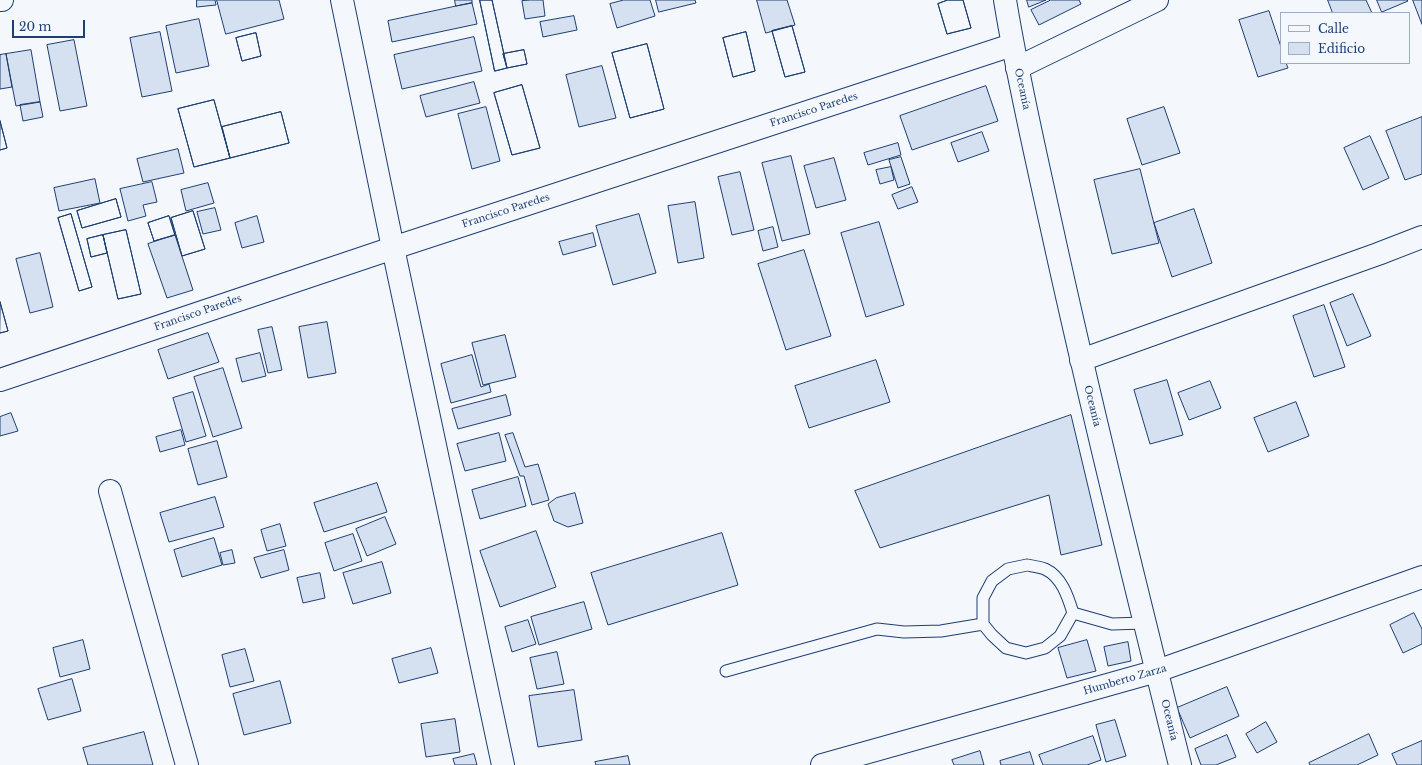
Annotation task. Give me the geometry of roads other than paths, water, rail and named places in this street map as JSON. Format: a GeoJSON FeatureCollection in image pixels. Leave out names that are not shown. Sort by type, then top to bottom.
{"type":"FeatureCollection","features":[{"type":"Feature","properties":{"kind":"street"},"geometry":{"type":"LineString","coordinates":[[342,0],[503,765]]}},
{"type":"Feature","properties":{"kind":"street","name":"Oceanía"},"geometry":{"type":"LineString","coordinates":[[1005,0],[1012,45],[1081,360],[1144,623],[1180,765]]}},
{"type":"Feature","properties":{"kind":"street"},"geometry":{"type":"LineString","coordinates":[[1017,68],[1157,0]]}},
{"type":"Feature","properties":{"kind":"street","name":"Francisco Paredes"},"geometry":{"type":"LineString","coordinates":[[0,380],[393,248],[1012,45]]}},
{"type":"Feature","properties":{"kind":"street"},"geometry":{"type":"LineString","coordinates":[[1081,360],[1422,237]]}},
{"type":"Feature","properties":{"kind":"street"},"geometry":{"type":"LineString","coordinates":[[110,491],[187,765]]}},
{"type":"Feature","properties":{"kind":"street","name":"Humberto Zarza"},"geometry":{"type":"LineString","coordinates":[[822,765],[1157,671],[1422,577]]}},
{"type":"Feature","properties":{"kind":"lane"},"geometry":{"type":"LineString","coordinates":[[1026,565],[1046,569],[1061,582],[1073,613],[1060,636],[1045,648],[1026,653],[1006,648],[992,636],[983,624],[983,598],[992,581],[1008,569],[1026,565]]}},
{"type":"Feature","properties":{"kind":"lane"},"geometry":{"type":"LineString","coordinates":[[1073,613],[1112,624],[1144,623]]}},
{"type":"Feature","properties":{"kind":"lane"},"geometry":{"type":"LineString","coordinates":[[726,671],[877,629],[904,632],[941,631],[983,624]]}}]}
